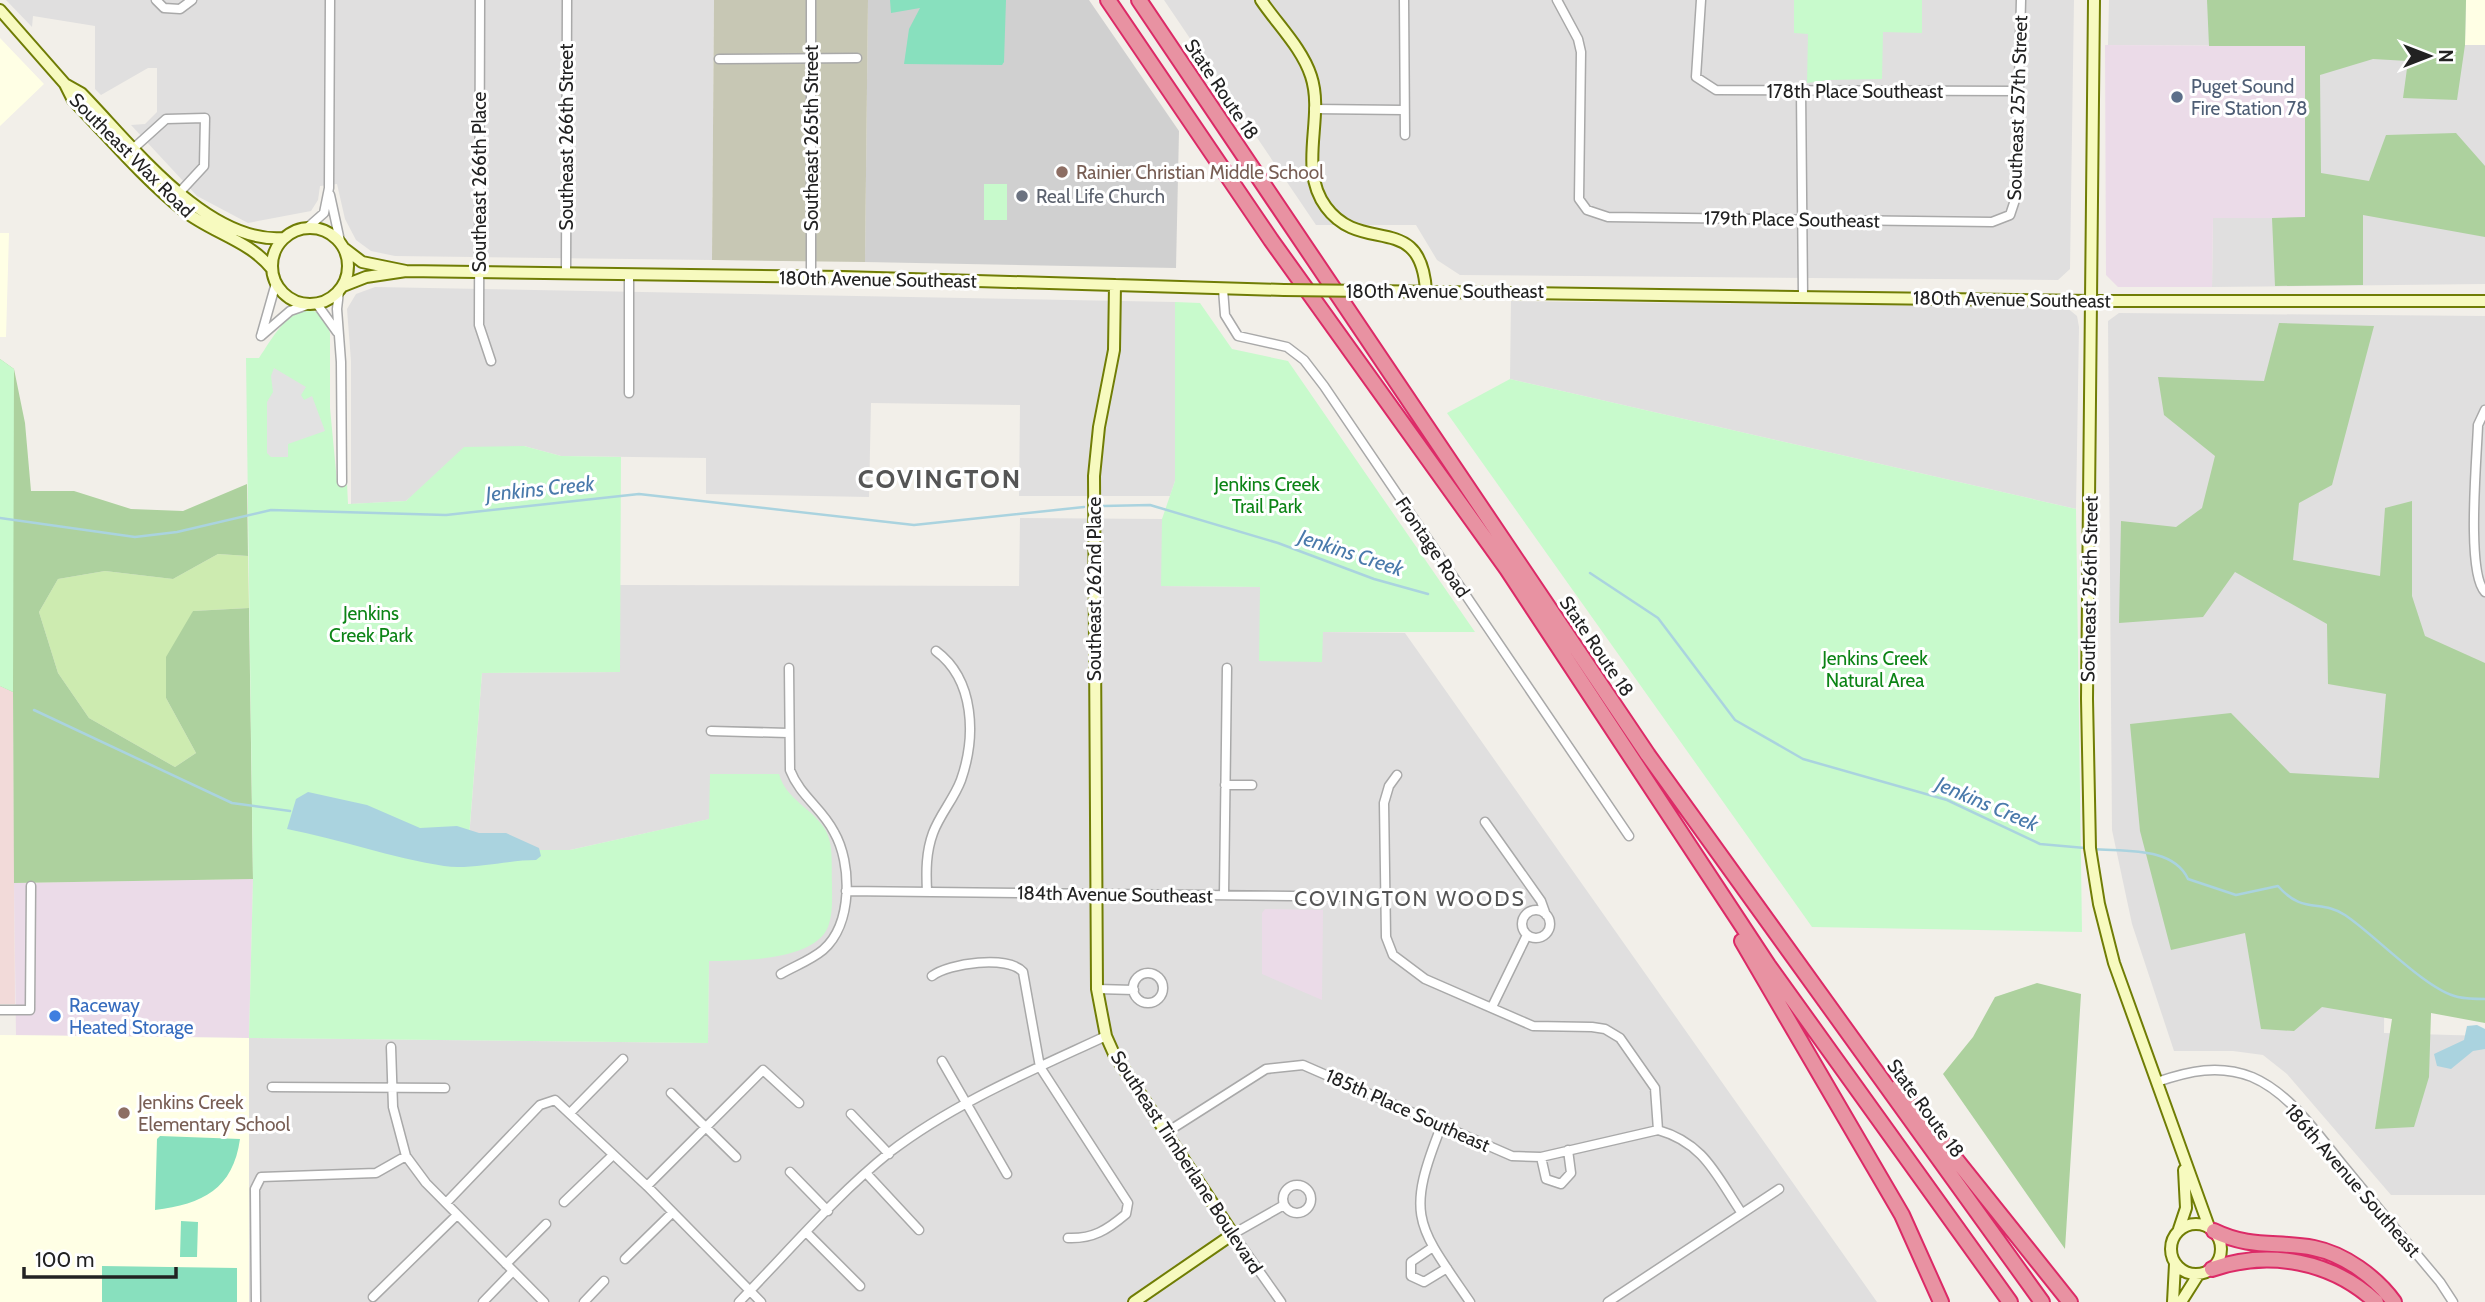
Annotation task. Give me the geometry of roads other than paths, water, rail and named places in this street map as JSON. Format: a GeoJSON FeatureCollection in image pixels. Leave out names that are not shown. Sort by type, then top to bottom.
{"type":"FeatureCollection","features":[{"type":"Feature","properties":{"kind":"highway","name":"State Route 18"},"geometry":{"type":"LineString","coordinates":[[1108,0],[1271,240],[1512,567]]}},
{"type":"Feature","properties":{"kind":"highway","name":"State Route 18"},"geometry":{"type":"LineString","coordinates":[[1139,0],[1542,612],[1643,774],[1768,965],[2010,1302]]}},
{"type":"Feature","properties":{"kind":"highway","name":"State Route 18"},"geometry":{"type":"LineString","coordinates":[[1542,612],[2042,1302]]}},
{"type":"Feature","properties":{"kind":"highway"},"geometry":{"type":"LineString","coordinates":[[1643,774],[1847,1117],[1902,1215],[1941,1302]]}},
{"type":"Feature","properties":{"kind":"highway"},"geometry":{"type":"LineString","coordinates":[[1790,953],[2070,1302]]}},
{"type":"Feature","properties":{"kind":"highway"},"geometry":{"type":"LineString","coordinates":[[2211,1229],[2252,1245],[2303,1247],[2325,1251],[2373,1279],[2394,1302]]}},
{"type":"Feature","properties":{"kind":"highway"},"geometry":{"type":"LineString","coordinates":[[2205,1272],[2251,1260],[2297,1262],[2336,1273],[2376,1302]]}},
{"type":"Feature","properties":{"kind":"street"},"geometry":{"type":"LineString","coordinates":[[156,0],[164,8],[180,9],[192,0]]}},
{"type":"Feature","properties":{"kind":"street"},"geometry":{"type":"LineString","coordinates":[[330,0],[329,188],[324,213],[307,228],[284,237],[274,252],[272,269],[276,283],[289,298],[312,304],[338,335]]}},
{"type":"Feature","properties":{"kind":"street","name":"Southeast 266th Place"},"geometry":{"type":"LineString","coordinates":[[480,0],[479,325],[491,361]]}},
{"type":"Feature","properties":{"kind":"street","name":"Southeast 266th Street"},"geometry":{"type":"LineString","coordinates":[[566,274],[567,0]]}},
{"type":"Feature","properties":{"kind":"street","name":"Southeast 265th Street"},"geometry":{"type":"LineString","coordinates":[[811,0],[811,276]]}},
{"type":"Feature","properties":{"kind":"street"},"geometry":{"type":"LineString","coordinates":[[1261,0],[1312,77],[1313,172],[1326,207],[1348,226],[1397,239],[1414,248],[1422,265],[1426,291]]}},
{"type":"Feature","properties":{"kind":"street"},"geometry":{"type":"LineString","coordinates":[[1404,0],[1405,135]]}},
{"type":"Feature","properties":{"kind":"street","name":"179th Place Southeast"},"geometry":{"type":"LineString","coordinates":[[1557,0],[1578,39],[1581,52],[1579,198],[1587,210],[1608,217],[1993,222],[2010,215]]}},
{"type":"Feature","properties":{"kind":"street","name":"178th Place Southeast"},"geometry":{"type":"LineString","coordinates":[[1702,0],[1696,76],[1716,90],[2018,91]]}},
{"type":"Feature","properties":{"kind":"street","name":"Southeast 257th Street"},"geometry":{"type":"LineString","coordinates":[[2010,215],[2016,197],[2021,0]]}},
{"type":"Feature","properties":{"kind":"street","name":"Southeast 256th Street"},"geometry":{"type":"LineString","coordinates":[[2094,0],[2088,787],[2090,848],[2104,929],[2185,1163],[2211,1229]]}},
{"type":"Feature","properties":{"kind":"street","name":"Southeast Wax Road"},"geometry":{"type":"LineString","coordinates":[[0,10],[4,21],[65,84],[81,93],[179,193],[209,216],[242,232],[261,238],[284,237]]}},
{"type":"Feature","properties":{"kind":"street"},"geometry":{"type":"LineString","coordinates":[[719,59],[857,58]]}},
{"type":"Feature","properties":{"kind":"street","name":"Southeast Wax Road"},"geometry":{"type":"LineString","coordinates":[[65,84],[73,100],[171,200],[202,223],[256,252],[272,269]]}},
{"type":"Feature","properties":{"kind":"street"},"geometry":{"type":"LineString","coordinates":[[1801,91],[1803,296]]}},
{"type":"Feature","properties":{"kind":"street"},"geometry":{"type":"LineString","coordinates":[[1314,109],[1403,110]]}},
{"type":"Feature","properties":{"kind":"street"},"geometry":{"type":"LineString","coordinates":[[135,147],[166,119],[205,118],[204,166],[179,193]]}},
{"type":"Feature","properties":{"kind":"street"},"geometry":{"type":"LineString","coordinates":[[329,188],[349,264],[341,289],[338,335],[342,482]]}},
{"type":"Feature","properties":{"kind":"street"},"geometry":{"type":"LineString","coordinates":[[307,228],[322,229],[342,245]]}},
{"type":"Feature","properties":{"kind":"street","name":"180th Avenue Southeast"},"geometry":{"type":"LineString","coordinates":[[342,245],[369,264],[406,271],[479,273],[811,276],[1284,290],[2092,301],[2485,301]]}},
{"type":"Feature","properties":{"kind":"street","name":"180th Avenue Southeast"},"geometry":{"type":"LineString","coordinates":[[341,289],[366,277],[406,271]]}},
{"type":"Feature","properties":{"kind":"street"},"geometry":{"type":"LineString","coordinates":[[629,275],[629,393]]}},
{"type":"Feature","properties":{"kind":"street"},"geometry":{"type":"LineString","coordinates":[[276,283],[261,336],[289,311],[312,304],[341,289]]}},
{"type":"Feature","properties":{"kind":"street","name":"Southeast 262nd Place"},"geometry":{"type":"LineString","coordinates":[[1097,894],[1094,487],[1099,427],[1114,350],[1115,285]]}},
{"type":"Feature","properties":{"kind":"street","name":"Frontage Road"},"geometry":{"type":"LineString","coordinates":[[1223,289],[1225,315],[1238,335],[1287,348],[1304,360],[1317,377],[1629,836]]}},
{"type":"Feature","properties":{"kind":"street"},"geometry":{"type":"LineString","coordinates":[[2483,589],[2475,569],[2481,483],[2478,425],[2485,410]]}},
{"type":"Feature","properties":{"kind":"street"},"geometry":{"type":"LineString","coordinates":[[927,891],[929,849],[939,820],[960,781],[969,714],[961,679],[955,667],[936,651]]}},
{"type":"Feature","properties":{"kind":"street"},"geometry":{"type":"LineString","coordinates":[[781,974],[812,957],[832,939],[840,925],[846,891],[843,858],[835,833],[796,786],[790,771],[789,668]]}},
{"type":"Feature","properties":{"kind":"street"},"geometry":{"type":"LineString","coordinates":[[1224,895],[1227,668]]}},
{"type":"Feature","properties":{"kind":"street"},"geometry":{"type":"LineString","coordinates":[[711,731],[788,733]]}},
{"type":"Feature","properties":{"kind":"street"},"geometry":{"type":"LineString","coordinates":[[1397,775],[1389,786],[1384,803],[1386,937],[1393,955],[1425,979],[1533,1026],[1591,1027],[1605,1029],[1620,1038],[1655,1088],[1658,1130],[1675,1135],[1697,1149],[1741,1212]]}},
{"type":"Feature","properties":{"kind":"street"},"geometry":{"type":"LineString","coordinates":[[1225,785],[1252,785]]}},
{"type":"Feature","properties":{"kind":"street"},"geometry":{"type":"LineString","coordinates":[[1485,822],[1541,901],[1550,923],[1545,935],[1536,938],[1527,935],[1522,928],[1526,915],[1538,911],[1546,915]]}},
{"type":"Feature","properties":{"kind":"street"},"geometry":{"type":"LineString","coordinates":[[0,1010],[30,1010],[31,886]]}},
{"type":"Feature","properties":{"kind":"street","name":"184th Avenue Southeast"},"geometry":{"type":"LineString","coordinates":[[846,891],[1384,897]]}},
{"type":"Feature","properties":{"kind":"street","name":"Southeast Timberlane Boulevard"},"geometry":{"type":"LineString","coordinates":[[1097,894],[1097,989],[1105,1036],[1128,1076],[1281,1302]]}},
{"type":"Feature","properties":{"kind":"street"},"geometry":{"type":"LineString","coordinates":[[1492,1007],[1527,935]]}},
{"type":"Feature","properties":{"kind":"street"},"geometry":{"type":"LineString","coordinates":[[932,976],[956,964],[1017,967],[1025,977],[1040,1067],[1127,1198],[1126,1214],[1104,1231],[1089,1238],[1068,1238]]}},
{"type":"Feature","properties":{"kind":"street"},"geometry":{"type":"LineString","coordinates":[[1097,989],[1134,990]]}},
{"type":"Feature","properties":{"kind":"street"},"geometry":{"type":"LineString","coordinates":[[739,1302],[866,1172],[889,1154],[967,1104],[1105,1036]]}},
{"type":"Feature","properties":{"kind":"street"},"geometry":{"type":"LineString","coordinates":[[391,1047],[391,1088],[396,1125],[406,1156],[457,1215],[544,1302]]}},
{"type":"Feature","properties":{"kind":"street"},"geometry":{"type":"LineString","coordinates":[[570,1113],[623,1059]]}},
{"type":"Feature","properties":{"kind":"street"},"geometry":{"type":"LineString","coordinates":[[942,1061],[1007,1174]]}},
{"type":"Feature","properties":{"kind":"street","name":"185th Place Southeast"},"geometry":{"type":"LineString","coordinates":[[1167,1132],[1266,1069],[1303,1065],[1511,1156],[1541,1157],[1658,1130]]}},
{"type":"Feature","properties":{"kind":"street"},"geometry":{"type":"LineString","coordinates":[[647,1186],[763,1070],[799,1103]]}},
{"type":"Feature","properties":{"kind":"street","name":"186th Avenue Southeast"},"geometry":{"type":"LineString","coordinates":[[2157,1082],[2188,1072],[2216,1070],[2253,1077],[2276,1093],[2311,1126],[2440,1282],[2453,1302]]}},
{"type":"Feature","properties":{"kind":"street"},"geometry":{"type":"LineString","coordinates":[[272,1087],[445,1088]]}},
{"type":"Feature","properties":{"kind":"street"},"geometry":{"type":"LineString","coordinates":[[671,1093],[736,1157]]}},
{"type":"Feature","properties":{"kind":"street"},"geometry":{"type":"LineString","coordinates":[[446,1203],[540,1105],[551,1100],[558,1101],[647,1186],[761,1302]]}},
{"type":"Feature","properties":{"kind":"street"},"geometry":{"type":"LineString","coordinates":[[851,1114],[889,1154]]}},
{"type":"Feature","properties":{"kind":"street"},"geometry":{"type":"LineString","coordinates":[[1441,1127],[1419,1191],[1423,1227],[1433,1247],[1470,1302]]}},
{"type":"Feature","properties":{"kind":"street"},"geometry":{"type":"LineString","coordinates":[[1541,1157],[1546,1179],[1561,1184],[1571,1173],[1568,1150]]}},
{"type":"Feature","properties":{"kind":"street"},"geometry":{"type":"LineString","coordinates":[[564,1202],[613,1155]]}},
{"type":"Feature","properties":{"kind":"street"},"geometry":{"type":"LineString","coordinates":[[256,1302],[255,1189],[261,1177],[376,1173],[406,1156]]}},
{"type":"Feature","properties":{"kind":"street","name":"Southeast 256th Street"},"geometry":{"type":"LineString","coordinates":[[2177,1233],[2185,1216],[2185,1163]]}},
{"type":"Feature","properties":{"kind":"street"},"geometry":{"type":"LineString","coordinates":[[790,1172],[828,1210]]}},
{"type":"Feature","properties":{"kind":"street"},"geometry":{"type":"LineString","coordinates":[[866,1172],[919,1230]]}},
{"type":"Feature","properties":{"kind":"street"},"geometry":{"type":"LineString","coordinates":[[1608,1302],[1779,1189]]}},
{"type":"Feature","properties":{"kind":"street"},"geometry":{"type":"LineString","coordinates":[[1134,1302],[1233,1234],[1284,1205]]}},
{"type":"Feature","properties":{"kind":"street"},"geometry":{"type":"LineString","coordinates":[[625,1259],[672,1213]]}},
{"type":"Feature","properties":{"kind":"street"},"geometry":{"type":"LineString","coordinates":[[373,1297],[457,1215]]}},
{"type":"Feature","properties":{"kind":"street"},"geometry":{"type":"LineString","coordinates":[[506,1264],[546,1224]]}},
{"type":"Feature","properties":{"kind":"street"},"geometry":{"type":"LineString","coordinates":[[2174,1302],[2175,1264],[2170,1248],[2177,1233],[2192,1224],[2211,1229],[2221,1247],[2221,1255],[2181,1302]]}},
{"type":"Feature","properties":{"kind":"street"},"geometry":{"type":"LineString","coordinates":[[807,1233],[860,1286]]}},
{"type":"Feature","properties":{"kind":"street"},"geometry":{"type":"LineString","coordinates":[[1433,1247],[1411,1262],[1411,1276],[1424,1282],[1447,1268]]}},
{"type":"Feature","properties":{"kind":"street"},"geometry":{"type":"LineString","coordinates":[[2175,1264],[2185,1272],[2205,1272]]}},
{"type":"Feature","properties":{"kind":"street"},"geometry":{"type":"LineString","coordinates":[[483,1302],[513,1271]]}},
{"type":"Feature","properties":{"kind":"street"},"geometry":{"type":"LineString","coordinates":[[584,1302],[604,1281]]}},
{"type":"Feature","properties":{"kind":"water"},"geometry":{"type":"Polygon","coordinates":[[[308,792],[367,805],[420,828],[457,826],[479,833],[506,833],[539,848],[541,856],[536,860],[465,867],[444,866],[287,829],[296,799],[308,792]]]}},
{"type":"Feature","properties":{"kind":"water"},"geometry":{"type":"Polygon","coordinates":[[[2477,1025],[2485,1029],[2485,1049],[2473,1051],[2451,1069],[2437,1066],[2434,1054],[2464,1040],[2467,1026],[2477,1025]]]}},
{"type":"Feature","properties":{"kind":"waterway","name":"Jenkins Creek"},"geometry":{"type":"LineString","coordinates":[[0,518],[135,537],[177,532],[271,510],[446,515],[639,494],[914,525],[1084,507]]}},
{"type":"Feature","properties":{"kind":"waterway","name":"Jenkins Creek"},"geometry":{"type":"LineString","coordinates":[[1103,506],[1150,505],[1278,543],[1374,579],[1428,594]]}},
{"type":"Feature","properties":{"kind":"waterway","name":"Jenkins Creek"},"geometry":{"type":"LineString","coordinates":[[1590,573],[1658,618],[1735,720],[1803,759],[1947,800],[2040,844],[2085,848]]}},
{"type":"Feature","properties":{"kind":"waterway"},"geometry":{"type":"LineString","coordinates":[[34,710],[232,803],[290,811]]}},
{"type":"Feature","properties":{"kind":"waterway","name":"Jenkins Creek"},"geometry":{"type":"LineString","coordinates":[[2092,849],[2132,851],[2159,856],[2181,868],[2188,879],[2236,895],[2278,886],[2296,901],[2336,910],[2345,915],[2445,993],[2461,998],[2485,999]]}},
{"type":"Feature","properties":{"kind":"place","name":"Puget Sound Fire Station 78"},"geometry":{"type":"Point","coordinates":[2177,97]}},
{"type":"Feature","properties":{"kind":"place","name":"Rainier Christian Middle School"},"geometry":{"type":"Point","coordinates":[1062,172]}},
{"type":"Feature","properties":{"kind":"place","name":"Real Life Church"},"geometry":{"type":"Point","coordinates":[1022,196]}},
{"type":"Feature","properties":{"kind":"place","name":"Raceway Heated Storage"},"geometry":{"type":"Point","coordinates":[55,1016]}},
{"type":"Feature","properties":{"kind":"place","name":"Jenkins Creek Elementary School"},"geometry":{"type":"Point","coordinates":[124,1113]}},
{"type":"Feature","properties":{"kind":"district","name":"COVINGTON"},"geometry":{"type":"Point","coordinates":[940,479]}},
{"type":"Feature","properties":{"kind":"district","name":"COVINGTON WOODS"},"geometry":{"type":"Point","coordinates":[1410,899]}},
{"type":"Feature","properties":{"kind":"park label","name":"Jenkins Creek Trail Park"},"geometry":{"type":"Point","coordinates":[1267,495]}},
{"type":"Feature","properties":{"kind":"park label","name":"Jenkins Creek Park"},"geometry":{"type":"Point","coordinates":[371,624]}},
{"type":"Feature","properties":{"kind":"park label","name":"Jenkins Creek Natural Area"},"geometry":{"type":"Point","coordinates":[1875,669]}}]}
